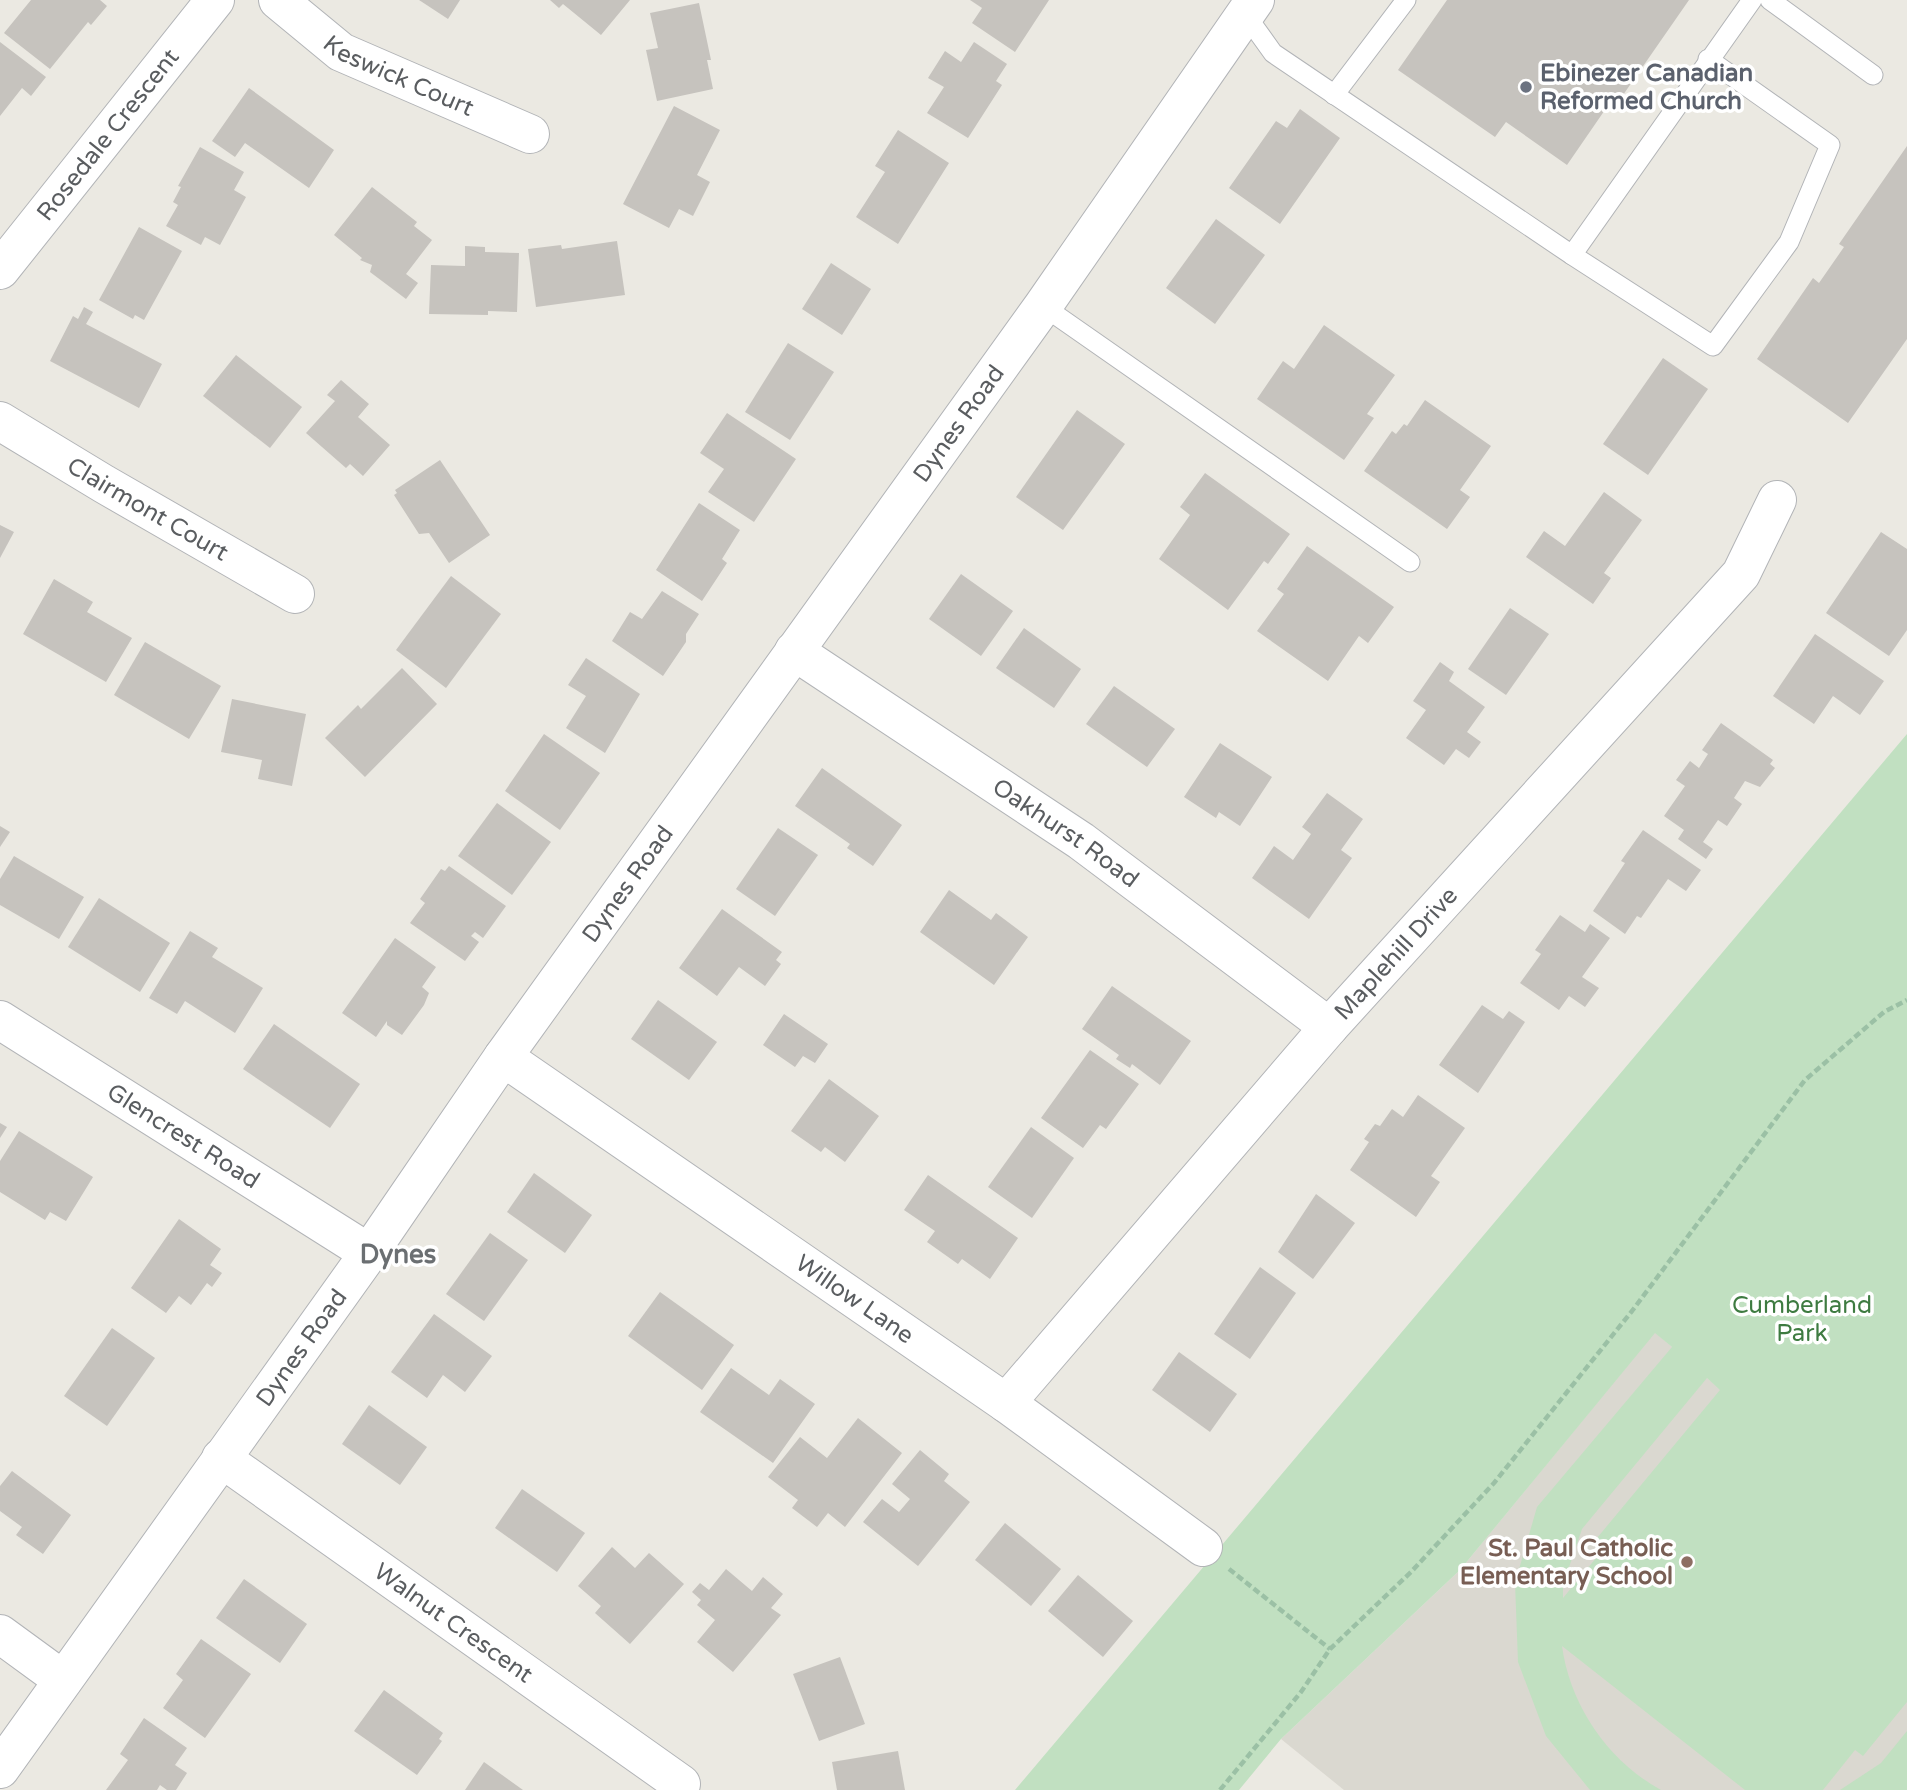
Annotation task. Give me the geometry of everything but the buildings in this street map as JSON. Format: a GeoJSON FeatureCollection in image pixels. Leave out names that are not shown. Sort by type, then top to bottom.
{"type":"FeatureCollection","features":[{"type":"Feature","properties":{"kind":"street","name":"Rosedale Crescent"},"geometry":{"type":"LineString","coordinates":[[0,270],[215,0]]}},
{"type":"Feature","properties":{"kind":"street","name":"Keswick Court"},"geometry":{"type":"LineString","coordinates":[[278,0],[341,52],[530,134]]}},
{"type":"Feature","properties":{"kind":"street","name":"Dynes Road"},"geometry":{"type":"LineString","coordinates":[[0,1769],[369,1253],[503,1057],[1043,306],[1242,5]]}},
{"type":"Feature","properties":{"kind":"street","name":"Clairmont Court"},"geometry":{"type":"LineString","coordinates":[[0,421],[295,594]]}},
{"type":"Feature","properties":{"kind":"street","name":"Maplehill Drive"},"geometry":{"type":"LineString","coordinates":[[1006,1403],[1329,1027],[1741,575],[1777,500]]}},
{"type":"Feature","properties":{"kind":"street","name":"Oakhurst Road"},"geometry":{"type":"LineString","coordinates":[[794,651],[1081,841],[1329,1027]]}},
{"type":"Feature","properties":{"kind":"street","name":"Glencrest Road"},"geometry":{"type":"LineString","coordinates":[[0,1020],[369,1253]]}},
{"type":"Feature","properties":{"kind":"street","name":"Willow Lane"},"geometry":{"type":"LineString","coordinates":[[503,1057],[1006,1403],[1203,1548]]}},
{"type":"Feature","properties":{"kind":"street","name":"Walnut Crescent"},"geometry":{"type":"LineString","coordinates":[[221,1458],[681,1784],[676,1790]]}},
{"type":"Feature","properties":{"kind":"street"},"geometry":{"type":"LineString","coordinates":[[0,1634],[63,1680]]}},
{"type":"Feature","properties":{"kind":"lane"},"geometry":{"type":"LineString","coordinates":[[1335,94],[1406,0]]}},
{"type":"Feature","properties":{"kind":"lane"},"geometry":{"type":"LineString","coordinates":[[1572,254],[1752,0]]}},
{"type":"Feature","properties":{"kind":"lane"},"geometry":{"type":"LineString","coordinates":[[1770,0],[1873,75]]}},
{"type":"Feature","properties":{"kind":"lane"},"geometry":{"type":"LineString","coordinates":[[1242,5],[1273,53],[1713,346],[1789,242],[1830,145],[1708,59]]}},
{"type":"Feature","properties":{"kind":"lane"},"geometry":{"type":"LineString","coordinates":[[1043,306],[1410,562]]}},
{"type":"Feature","properties":{"kind":"path"},"geometry":{"type":"LineString","coordinates":[[1220,1790],[1301,1692],[1330,1648],[1411,1572],[1494,1482],[1632,1311],[1805,1080],[1884,1012],[1907,1000]]}},
{"type":"Feature","properties":{"kind":"path"},"geometry":{"type":"LineString","coordinates":[[1203,1548],[1330,1648]]}},
{"type":"Feature","properties":{"kind":"shaded area","name":"St. Paul Catholic Elementary School"},"geometry":{"type":"Polygon","coordinates":[[[1655,1332],[1907,1554],[1907,1790],[1344,1790],[1281,1739],[1460,1570],[1655,1332]]]}},
{"type":"Feature","properties":{"kind":"green space","name":"Cumberland Park"},"geometry":{"type":"Polygon","coordinates":[[[1907,734],[1907,1702],[1863,1756],[1855,1750],[1823,1790],[1745,1790],[1562,1646],[1573,1689],[1595,1729],[1624,1764],[1661,1790],[1590,1790],[1546,1736],[1518,1662],[1515,1583],[1537,1507],[1672,1347],[1655,1333],[1460,1570],[1281,1739],[1239,1790],[1015,1790],[1907,734]],[[1707,1378],[1582,1529],[1563,1585],[1563,1598],[1606,1546],[1597,1538],[1720,1390],[1707,1378]]]}},
{"type":"Feature","properties":{"kind":"green space"},"geometry":{"type":"Polygon","coordinates":[[[1907,1731],[1907,1790],[1840,1790],[1881,1763],[1907,1731]]]}},
{"type":"Feature","properties":{"kind":"place","name":"Ebinezer Canadian Reformed Church"},"geometry":{"type":"Point","coordinates":[1526,87]}},
{"type":"Feature","properties":{"kind":"place","name":"St. Paul Catholic Elementary School"},"geometry":{"type":"Point","coordinates":[1687,1562]}},
{"type":"Feature","properties":{"kind":"district","name":"Dynes"},"geometry":{"type":"Point","coordinates":[398,1254]}}]}
